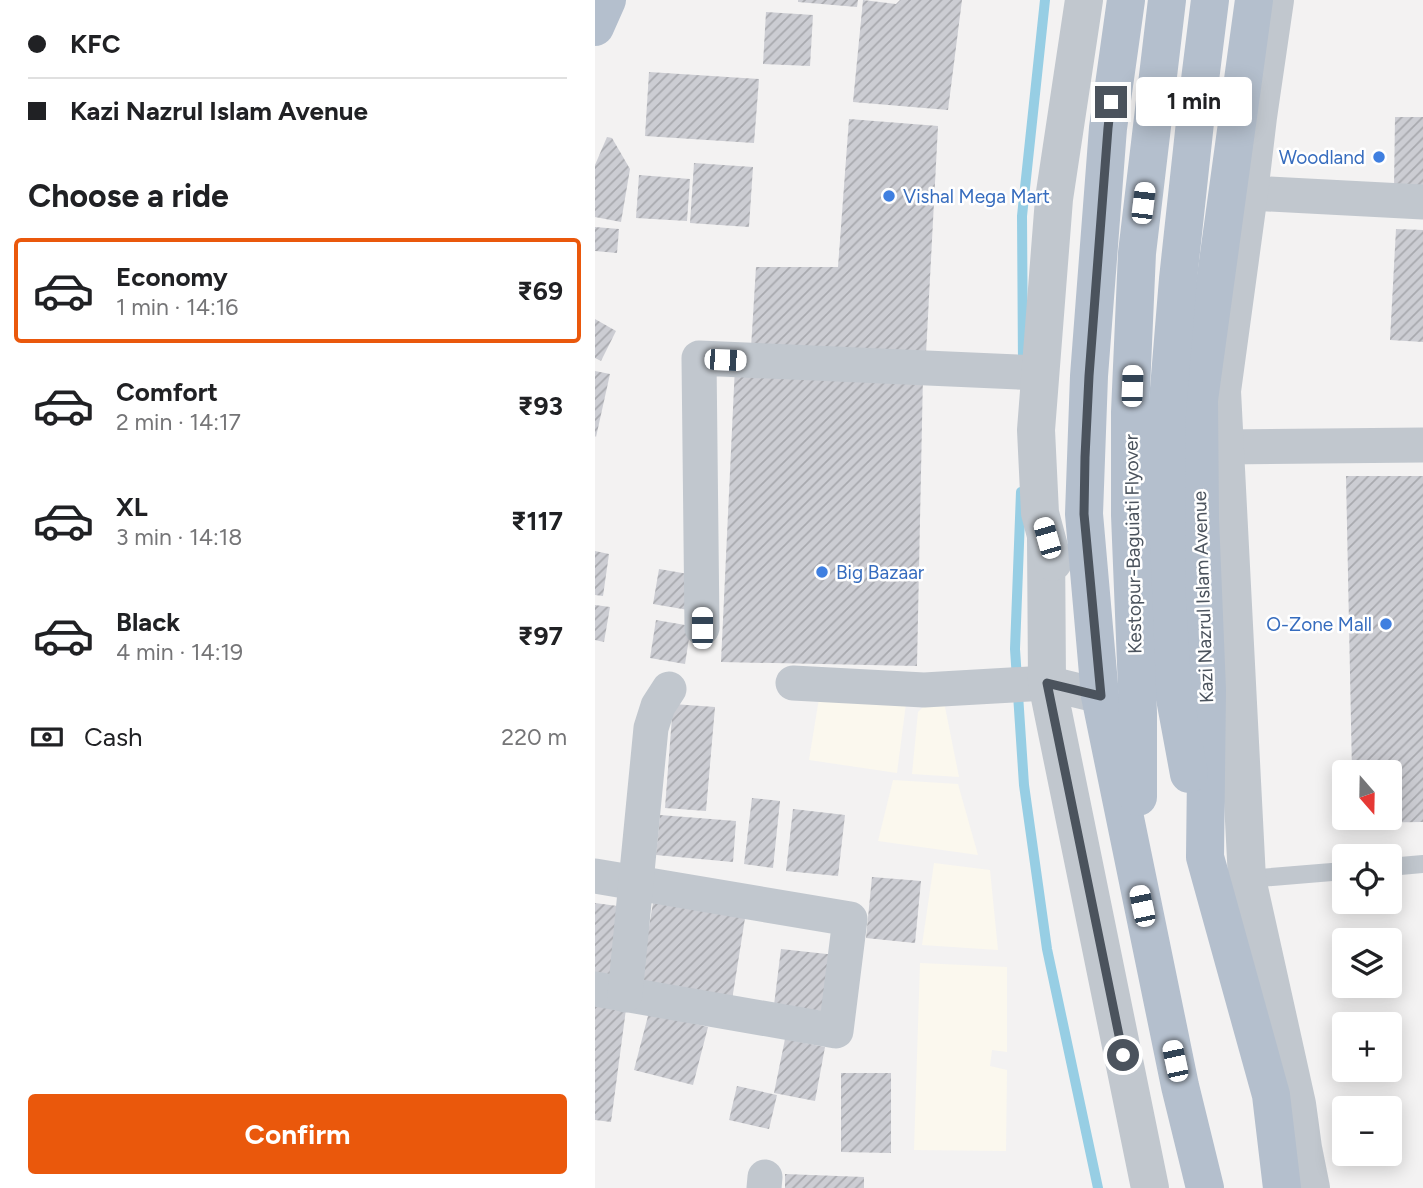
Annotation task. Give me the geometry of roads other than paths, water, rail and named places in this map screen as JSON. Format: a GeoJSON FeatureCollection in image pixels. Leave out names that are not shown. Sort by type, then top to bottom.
{"type":"FeatureCollection","features":[{"type":"Feature","properties":{"kind":"main road"},"geometry":{"type":"LineString","coordinates":[[595,27],[607,0]]}},
{"type":"Feature","properties":{"kind":"main road"},"geometry":{"type":"LineString","coordinates":[[1126,0],[1108,128],[1089,376],[1084,514],[1101,696],[1180,1086],[1205,1188]]}},
{"type":"Feature","properties":{"kind":"main road","name":"Kestopur-Baguiati Flyover"},"geometry":{"type":"LineString","coordinates":[[1167,0],[1137,253],[1130,412],[1148,516],[1166,583],[1172,682],[1205,858]]}},
{"type":"Feature","properties":{"kind":"main road","name":"Kestopur-Baguiati Flyover"},"geometry":{"type":"LineString","coordinates":[[1137,880],[1138,713],[1148,516],[1167,413],[1177,292],[1210,0]]}},
{"type":"Feature","properties":{"kind":"main road","name":"Kazi Nazrul Islam Avenue"},"geometry":{"type":"LineString","coordinates":[[1254,0],[1199,400],[1200,517],[1207,690],[1205,858],[1271,1096],[1282,1188]]}},
{"type":"Feature","properties":{"kind":"street"},"geometry":{"type":"LineString","coordinates":[[1084,0],[1054,199],[1036,430],[1040,513],[1058,580],[1096,640]]}},
{"type":"Feature","properties":{"kind":"street"},"geometry":{"type":"LineString","coordinates":[[1275,0],[1222,391],[1247,879],[1297,1104],[1311,1188]]}},
{"type":"Feature","properties":{"kind":"street"},"geometry":{"type":"LineString","coordinates":[[1249,193],[1423,202]]}},
{"type":"Feature","properties":{"kind":"street"},"geometry":{"type":"LineString","coordinates":[[702,628],[699,359],[1040,373]]}},
{"type":"Feature","properties":{"kind":"street"},"geometry":{"type":"LineString","coordinates":[[1224,447],[1423,445]]}},
{"type":"Feature","properties":{"kind":"street"},"geometry":{"type":"LineString","coordinates":[[1047,538],[1047,683],[1150,1188]]}},
{"type":"Feature","properties":{"kind":"street"},"geometry":{"type":"LineString","coordinates":[[793,683],[924,690],[1047,683],[1101,696]]}},
{"type":"Feature","properties":{"kind":"street"},"geometry":{"type":"LineString","coordinates":[[595,876],[636,884],[850,919],[836,1031],[610,992],[636,884],[651,728],[658,706],[669,689]]}},
{"type":"Feature","properties":{"kind":"lane"},"geometry":{"type":"LineString","coordinates":[[1402,866],[1423,864]]}},
{"type":"Feature","properties":{"kind":"lane"},"geometry":{"type":"LineString","coordinates":[[1247,879],[1332,872]]}},
{"type":"Feature","properties":{"kind":"waterway"},"geometry":{"type":"LineString","coordinates":[[1023,365],[1022,216],[1045,0]]}},
{"type":"Feature","properties":{"kind":"waterway"},"geometry":{"type":"LineString","coordinates":[[1021,492],[1015,649],[1024,785],[1047,949],[1098,1188]]}},
{"type":"Feature","properties":{"kind":"place","name":"Woodland"},"geometry":{"type":"Point","coordinates":[1379,157]}},
{"type":"Feature","properties":{"kind":"place","name":"Vishal Mega Mart"},"geometry":{"type":"Point","coordinates":[889,196]}},
{"type":"Feature","properties":{"kind":"place","name":"Big Bazaar"},"geometry":{"type":"Point","coordinates":[822,572]}},
{"type":"Feature","properties":{"kind":"place","name":"O-Zone Mall"},"geometry":{"type":"Point","coordinates":[1386,624]}}]}
